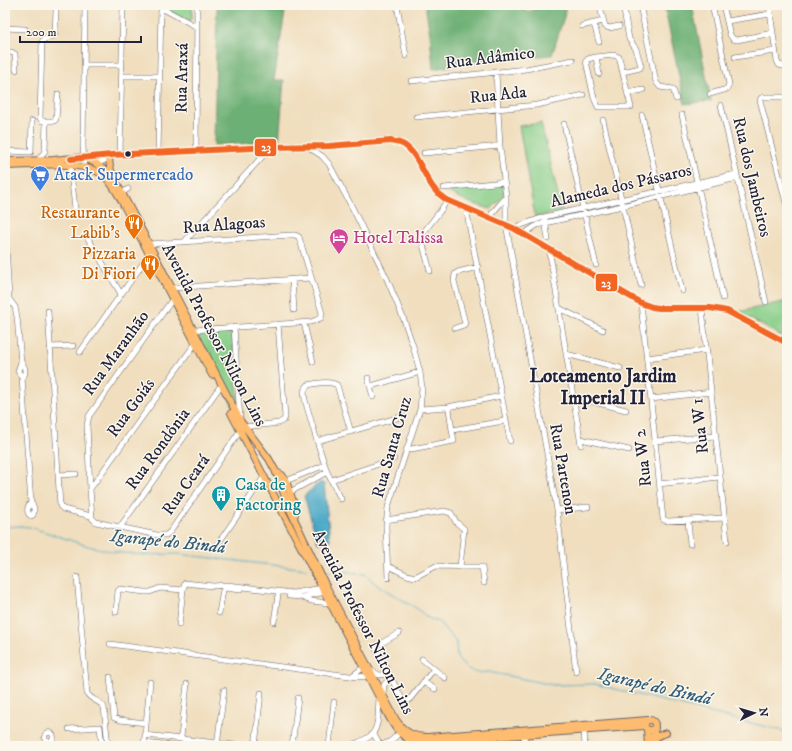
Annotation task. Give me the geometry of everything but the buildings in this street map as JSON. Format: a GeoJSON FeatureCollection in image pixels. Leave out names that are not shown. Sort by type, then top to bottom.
{"type":"FeatureCollection","features":[{"type":"Feature","properties":{"kind":"main road"},"geometry":{"type":"LineString","coordinates":[[5,160],[53,160],[83,157]]}},
{"type":"Feature","properties":{"kind":"main road","name":"Avenida Professor Nilton Lins"},"geometry":{"type":"LineString","coordinates":[[83,157],[97,164],[107,172],[129,200],[149,244],[194,330],[263,476],[370,670],[399,733],[409,743],[468,743],[524,735],[646,725]]}},
{"type":"Feature","properties":{"kind":"main road"},"geometry":{"type":"LineString","coordinates":[[109,158],[110,168],[116,182]]}},
{"type":"Feature","properties":{"kind":"main road","name":"Avenida Professor Nilton Lins"},"geometry":{"type":"LineString","coordinates":[[5,166],[70,165],[84,167],[94,170],[104,176],[112,184],[195,344],[241,427],[269,458],[314,566]]}},
{"type":"Feature","properties":{"kind":"main road"},"geometry":{"type":"LineString","coordinates":[[258,465],[269,458]]}},
{"type":"Feature","properties":{"kind":"main road"},"geometry":{"type":"LineString","coordinates":[[263,476],[275,471],[282,475],[286,481],[296,510],[294,518]]}},
{"type":"Feature","properties":{"kind":"main road","name":"Avenida Professor Nilton Lins"},"geometry":{"type":"LineString","coordinates":[[318,574],[319,582],[368,676],[396,720],[404,730],[414,736],[421,737],[646,725]]}},
{"type":"Feature","properties":{"kind":"main road"},"geometry":{"type":"LineString","coordinates":[[654,721],[655,728],[650,745],[646,725],[654,721]]}},
{"type":"Feature","properties":{"kind":"main road"},"geometry":{"type":"LineString","coordinates":[[650,745],[658,736],[666,733]]}},
{"type":"Feature","properties":{"kind":"street"},"geometry":{"type":"LineString","coordinates":[[84,167],[85,5]]}},
{"type":"Feature","properties":{"kind":"street"},"geometry":{"type":"LineString","coordinates":[[117,155],[122,76],[123,5]]}},
{"type":"Feature","properties":{"kind":"street"},"geometry":{"type":"LineString","coordinates":[[156,5],[197,27]]}},
{"type":"Feature","properties":{"kind":"street","name":"Rua Araxá"},"geometry":{"type":"LineString","coordinates":[[196,151],[197,5]]}},
{"type":"Feature","properties":{"kind":"street"},"geometry":{"type":"LineString","coordinates":[[397,5],[406,56]]}},
{"type":"Feature","properties":{"kind":"street"},"geometry":{"type":"LineString","coordinates":[[602,5],[603,21],[605,26],[607,28],[619,26]]}},
{"type":"Feature","properties":{"kind":"street"},"geometry":{"type":"LineString","coordinates":[[623,5],[629,39],[636,49],[641,66],[640,68],[623,72]]}},
{"type":"Feature","properties":{"kind":"street"},"geometry":{"type":"LineString","coordinates":[[640,5],[656,82],[660,87],[673,89],[676,99]]}},
{"type":"Feature","properties":{"kind":"street"},"geometry":{"type":"LineString","coordinates":[[710,94],[725,91],[729,84],[712,5]]}},
{"type":"Feature","properties":{"kind":"street"},"geometry":{"type":"LineString","coordinates":[[724,5],[730,35],[733,39],[737,40],[773,33]]}},
{"type":"Feature","properties":{"kind":"street"},"geometry":{"type":"LineString","coordinates":[[769,5],[778,63],[781,66],[787,67]]}},
{"type":"Feature","properties":{"kind":"street"},"geometry":{"type":"LineString","coordinates":[[158,153],[162,8]]}},
{"type":"Feature","properties":{"kind":"street"},"geometry":{"type":"LineString","coordinates":[[56,10],[55,35],[43,40],[42,42],[41,121],[54,121],[57,118],[58,94]]}},
{"type":"Feature","properties":{"kind":"street"},"geometry":{"type":"LineString","coordinates":[[727,21],[770,14]]}},
{"type":"Feature","properties":{"kind":"street"},"geometry":{"type":"LineString","coordinates":[[582,26],[603,21]]}},
{"type":"Feature","properties":{"kind":"street"},"geometry":{"type":"LineString","coordinates":[[594,24],[599,42]]}},
{"type":"Feature","properties":{"kind":"street"},"geometry":{"type":"LineString","coordinates":[[5,28],[25,29]]}},
{"type":"Feature","properties":{"kind":"street"},"geometry":{"type":"LineString","coordinates":[[735,57],[775,51]]}},
{"type":"Feature","properties":{"kind":"street"},"geometry":{"type":"LineString","coordinates":[[5,52],[16,54],[16,70]]}},
{"type":"Feature","properties":{"kind":"street"},"geometry":{"type":"LineString","coordinates":[[617,55],[619,57],[623,72],[631,107],[598,107],[594,98],[586,61],[596,57],[617,55]]}},
{"type":"Feature","properties":{"kind":"street"},"geometry":{"type":"LineString","coordinates":[[596,57],[599,74]]}},
{"type":"Feature","properties":{"kind":"street","name":"Rua Adâmico"},"geometry":{"type":"LineString","coordinates":[[411,81],[496,73],[573,60]]}},
{"type":"Feature","properties":{"kind":"street"},"geometry":{"type":"LineString","coordinates":[[84,65],[122,65]]}},
{"type":"Feature","properties":{"kind":"street","name":"Rua Partenon"},"geometry":{"type":"LineString","coordinates":[[496,73],[500,146],[506,197],[506,224],[557,510],[576,672]]}},
{"type":"Feature","properties":{"kind":"street"},"geometry":{"type":"LineString","coordinates":[[122,76],[159,76]]}},
{"type":"Feature","properties":{"kind":"street"},"geometry":{"type":"LineString","coordinates":[[627,93],[643,90]]}},
{"type":"Feature","properties":{"kind":"street","name":"Rua Ada"},"geometry":{"type":"LineString","coordinates":[[416,117],[537,105],[583,95]]}},
{"type":"Feature","properties":{"kind":"street"},"geometry":{"type":"LineString","coordinates":[[787,97],[764,97],[760,100],[785,193],[787,207]]}},
{"type":"Feature","properties":{"kind":"street","name":"Rua dos Jambeiros"},"geometry":{"type":"LineString","coordinates":[[721,104],[736,176],[766,302]]}},
{"type":"Feature","properties":{"kind":"street"},"geometry":{"type":"LineString","coordinates":[[642,115],[682,291]]}},
{"type":"Feature","properties":{"kind":"street"},"geometry":{"type":"LineString","coordinates":[[682,115],[723,298]]}},
{"type":"Feature","properties":{"kind":"street"},"geometry":{"type":"LineString","coordinates":[[603,120],[641,285]]}},
{"type":"Feature","properties":{"kind":"street"},"geometry":{"type":"LineString","coordinates":[[5,151],[31,152],[32,121]]}},
{"type":"Feature","properties":{"kind":"street"},"geometry":{"type":"LineString","coordinates":[[38,160],[45,151],[46,122]]}},
{"type":"Feature","properties":{"kind":"street"},"geometry":{"type":"LineString","coordinates":[[564,124],[596,265]]}},
{"type":"Feature","properties":{"kind":"street"},"geometry":{"type":"LineString","coordinates":[[83,157],[390,141],[400,143],[408,148],[414,156],[436,192],[447,200],[506,224],[640,303],[659,308],[720,309],[727,311],[787,343]]}},
{"type":"Feature","properties":{"kind":"street","name":"Rua Santa Cruz"},"geometry":{"type":"LineString","coordinates":[[308,146],[322,156],[329,164],[350,202],[387,279],[404,320],[420,372],[422,388],[420,409],[392,495],[386,520],[388,578]]}},
{"type":"Feature","properties":{"kind":"street"},"geometry":{"type":"LineString","coordinates":[[424,153],[500,146]]}},
{"type":"Feature","properties":{"kind":"street"},"geometry":{"type":"LineString","coordinates":[[186,240],[271,147]]}},
{"type":"Feature","properties":{"kind":"street"},"geometry":{"type":"LineString","coordinates":[[45,151],[53,160]]}},
{"type":"Feature","properties":{"kind":"street"},"geometry":{"type":"LineString","coordinates":[[97,164],[117,155]]}},
{"type":"Feature","properties":{"kind":"street"},"geometry":{"type":"LineString","coordinates":[[70,165],[72,196],[75,208]]}},
{"type":"Feature","properties":{"kind":"street","name":"Alameda dos Pássaros"},"geometry":{"type":"LineString","coordinates":[[513,228],[736,176]]}},
{"type":"Feature","properties":{"kind":"street"},"geometry":{"type":"LineString","coordinates":[[444,188],[504,182]]}},
{"type":"Feature","properties":{"kind":"street"},"geometry":{"type":"LineString","coordinates":[[122,193],[128,189]]}},
{"type":"Feature","properties":{"kind":"street"},"geometry":{"type":"LineString","coordinates":[[489,217],[506,197]]}},
{"type":"Feature","properties":{"kind":"street"},"geometry":{"type":"LineString","coordinates":[[430,271],[421,237],[447,200]]}},
{"type":"Feature","properties":{"kind":"street"},"geometry":{"type":"LineString","coordinates":[[466,208],[510,441]]}},
{"type":"Feature","properties":{"kind":"street"},"geometry":{"type":"LineString","coordinates":[[545,220],[548,239]]}},
{"type":"Feature","properties":{"kind":"street","name":"Alameda dos Pássaros"},"geometry":{"type":"LineString","coordinates":[[524,234],[545,220]]}},
{"type":"Feature","properties":{"kind":"street"},"geometry":{"type":"LineString","coordinates":[[5,228],[9,299],[17,314],[21,362],[18,371],[22,378],[30,502]]}},
{"type":"Feature","properties":{"kind":"street","name":"Rua Alagoas"},"geometry":{"type":"LineString","coordinates":[[149,244],[186,240],[295,234],[298,238],[310,278]]}},
{"type":"Feature","properties":{"kind":"street"},"geometry":{"type":"LineString","coordinates":[[86,235],[121,294]]}},
{"type":"Feature","properties":{"kind":"street"},"geometry":{"type":"LineString","coordinates":[[549,248],[582,445]]}},
{"type":"Feature","properties":{"kind":"street"},"geometry":{"type":"LineString","coordinates":[[80,352],[149,255]]}},
{"type":"Feature","properties":{"kind":"street"},"geometry":{"type":"LineString","coordinates":[[455,328],[465,324],[454,281],[455,274],[478,267]]}},
{"type":"Feature","properties":{"kind":"street"},"geometry":{"type":"LineString","coordinates":[[172,288],[310,278],[322,314],[319,320],[304,322],[194,330]]}},
{"type":"Feature","properties":{"kind":"street"},"geometry":{"type":"LineString","coordinates":[[292,279],[294,310]]}},
{"type":"Feature","properties":{"kind":"street","name":"Rua Maranhão"},"geometry":{"type":"LineString","coordinates":[[87,425],[91,412],[172,300]]}},
{"type":"Feature","properties":{"kind":"street","name":"Rua W 2"},"geometry":{"type":"LineString","coordinates":[[640,303],[647,358],[662,515],[666,521],[688,520]]}},
{"type":"Feature","properties":{"kind":"street"},"geometry":{"type":"LineString","coordinates":[[559,308],[603,330]]}},
{"type":"Feature","properties":{"kind":"street","name":"Rua W 1"},"geometry":{"type":"LineString","coordinates":[[702,308],[727,541]]}},
{"type":"Feature","properties":{"kind":"street"},"geometry":{"type":"LineString","coordinates":[[48,310],[61,508],[91,516],[96,522],[120,526]]}},
{"type":"Feature","properties":{"kind":"street"},"geometry":{"type":"LineString","coordinates":[[304,322],[313,362]]}},
{"type":"Feature","properties":{"kind":"street"},"geometry":{"type":"LineString","coordinates":[[234,327],[241,427],[282,422],[285,417],[278,324]]}},
{"type":"Feature","properties":{"kind":"street","name":"Rua Goiás"},"geometry":{"type":"LineString","coordinates":[[90,489],[195,344]]}},
{"type":"Feature","properties":{"kind":"street"},"geometry":{"type":"LineString","coordinates":[[50,346],[72,346]]}},
{"type":"Feature","properties":{"kind":"street"},"geometry":{"type":"LineString","coordinates":[[647,358],[706,350]]}},
{"type":"Feature","properties":{"kind":"street"},"geometry":{"type":"LineString","coordinates":[[566,354],[620,368]]}},
{"type":"Feature","properties":{"kind":"street"},"geometry":{"type":"LineString","coordinates":[[371,386],[420,372]]}},
{"type":"Feature","properties":{"kind":"street"},"geometry":{"type":"LineString","coordinates":[[368,378],[373,397]]}},
{"type":"Feature","properties":{"kind":"street"},"geometry":{"type":"LineString","coordinates":[[341,499],[327,472],[305,400],[304,391],[308,385],[332,382],[337,385],[351,432]]}},
{"type":"Feature","properties":{"kind":"street","name":"Rua Rondônia"},"geometry":{"type":"LineString","coordinates":[[120,526],[219,388]]}},
{"type":"Feature","properties":{"kind":"street"},"geometry":{"type":"LineString","coordinates":[[651,399],[711,392]]}},
{"type":"Feature","properties":{"kind":"street"},"geometry":{"type":"LineString","coordinates":[[420,409],[448,407],[501,396]]}},
{"type":"Feature","properties":{"kind":"street"},"geometry":{"type":"LineString","coordinates":[[574,398],[626,410]]}},
{"type":"Feature","properties":{"kind":"street"},"geometry":{"type":"LineString","coordinates":[[406,450],[454,441],[449,409]]}},
{"type":"Feature","properties":{"kind":"street"},"geometry":{"type":"LineString","coordinates":[[317,441],[404,416]]}},
{"type":"Feature","properties":{"kind":"street"},"geometry":{"type":"LineString","coordinates":[[452,430],[504,421]]}},
{"type":"Feature","properties":{"kind":"street","name":"Rua Goiás"},"geometry":{"type":"LineString","coordinates":[[87,425],[91,516]]}},
{"type":"Feature","properties":{"kind":"street","name":"Rua Ceará"},"geometry":{"type":"LineString","coordinates":[[120,526],[157,535],[166,535],[170,532],[241,427]]}},
{"type":"Feature","properties":{"kind":"street"},"geometry":{"type":"LineString","coordinates":[[655,441],[715,436]]}},
{"type":"Feature","properties":{"kind":"street"},"geometry":{"type":"LineString","coordinates":[[581,439],[630,450]]}},
{"type":"Feature","properties":{"kind":"street"},"geometry":{"type":"LineString","coordinates":[[331,480],[394,460]]}},
{"type":"Feature","properties":{"kind":"street"},"geometry":{"type":"LineString","coordinates":[[286,481],[325,465]]}},
{"type":"Feature","properties":{"kind":"street"},"geometry":{"type":"LineString","coordinates":[[290,492],[327,472]]}},
{"type":"Feature","properties":{"kind":"street"},"geometry":{"type":"LineString","coordinates":[[303,484],[306,473]]}},
{"type":"Feature","properties":{"kind":"street"},"geometry":{"type":"LineString","coordinates":[[58,475],[76,474]]}},
{"type":"Feature","properties":{"kind":"street"},"geometry":{"type":"LineString","coordinates":[[216,548],[263,476]]}},
{"type":"Feature","properties":{"kind":"street"},"geometry":{"type":"LineString","coordinates":[[659,484],[719,477]]}},
{"type":"Feature","properties":{"kind":"street"},"geometry":{"type":"LineString","coordinates":[[557,510],[588,507]]}},
{"type":"Feature","properties":{"kind":"street","name":"Rua Santa Cruz"},"geometry":{"type":"LineString","coordinates":[[386,520],[412,517],[437,511],[451,513],[456,522],[464,529],[460,568]]}},
{"type":"Feature","properties":{"kind":"street"},"geometry":{"type":"LineString","coordinates":[[690,544],[688,520],[724,518]]}},
{"type":"Feature","properties":{"kind":"street"},"geometry":{"type":"LineString","coordinates":[[388,566],[407,576],[414,577],[436,566],[460,568],[482,567],[484,583]]}},
{"type":"Feature","properties":{"kind":"street"},"geometry":{"type":"LineString","coordinates":[[77,577],[87,693],[90,698],[102,704],[106,720],[108,746]]}},
{"type":"Feature","properties":{"kind":"street"},"geometry":{"type":"LineString","coordinates":[[179,625],[185,583],[190,582],[213,586],[226,585],[286,593],[299,593],[307,590],[319,582]]}},
{"type":"Feature","properties":{"kind":"street"},"geometry":{"type":"LineString","coordinates":[[116,612],[119,589],[145,592],[150,592],[160,588],[183,590]]}},
{"type":"Feature","properties":{"kind":"street"},"geometry":{"type":"LineString","coordinates":[[219,613],[222,592],[225,588],[302,597],[311,601],[330,603]]}},
{"type":"Feature","properties":{"kind":"street"},"geometry":{"type":"LineString","coordinates":[[307,590],[324,590]]}},
{"type":"Feature","properties":{"kind":"street"},"geometry":{"type":"LineString","coordinates":[[302,597],[324,590]]}},
{"type":"Feature","properties":{"kind":"street"},"geometry":{"type":"LineString","coordinates":[[274,622],[278,595]]}},
{"type":"Feature","properties":{"kind":"street"},"geometry":{"type":"LineString","coordinates":[[399,633],[375,647],[405,705],[434,669]]}},
{"type":"Feature","properties":{"kind":"street"},"geometry":{"type":"LineString","coordinates":[[110,644],[361,678],[368,676]]}},
{"type":"Feature","properties":{"kind":"street"},"geometry":{"type":"LineString","coordinates":[[422,659],[445,678]]}},
{"type":"Feature","properties":{"kind":"street"},"geometry":{"type":"LineString","coordinates":[[352,676],[364,667]]}},
{"type":"Feature","properties":{"kind":"street"},"geometry":{"type":"LineString","coordinates":[[370,670],[379,675],[390,676]]}},
{"type":"Feature","properties":{"kind":"street"},"geometry":{"type":"LineString","coordinates":[[379,675],[384,685]]}},
{"type":"Feature","properties":{"kind":"street"},"geometry":{"type":"LineString","coordinates":[[350,746],[363,743],[376,729],[381,696],[384,685],[390,676]]}},
{"type":"Feature","properties":{"kind":"street"},"geometry":{"type":"LineString","coordinates":[[110,677],[114,717],[120,720],[146,723]]}},
{"type":"Feature","properties":{"kind":"street"},"geometry":{"type":"LineString","coordinates":[[150,682],[144,744],[173,746]]}},
{"type":"Feature","properties":{"kind":"street"},"geometry":{"type":"LineString","coordinates":[[424,682],[435,689]]}},
{"type":"Feature","properties":{"kind":"street"},"geometry":{"type":"LineString","coordinates":[[180,746],[187,684]]}},
{"type":"Feature","properties":{"kind":"street"},"geometry":{"type":"LineString","coordinates":[[217,745],[224,690]]}},
{"type":"Feature","properties":{"kind":"street"},"geometry":{"type":"LineString","coordinates":[[255,746],[261,694]]}},
{"type":"Feature","properties":{"kind":"street"},"geometry":{"type":"LineString","coordinates":[[292,746],[298,698]]}},
{"type":"Feature","properties":{"kind":"street"},"geometry":{"type":"LineString","coordinates":[[329,746],[334,702]]}},
{"type":"Feature","properties":{"kind":"street"},"geometry":{"type":"LineString","coordinates":[[70,729],[100,727],[102,746]]}},
{"type":"Feature","properties":{"kind":"street"},"geometry":{"type":"LineString","coordinates":[[584,730],[585,746]]}},
{"type":"Feature","properties":{"kind":"street"},"geometry":{"type":"LineString","coordinates":[[373,733],[378,745],[392,742],[399,733]]}},
{"type":"Feature","properties":{"kind":"street"},"geometry":{"type":"LineString","coordinates":[[145,735],[217,745],[244,746]]}},
{"type":"Feature","properties":{"kind":"street"},"geometry":{"type":"LineString","coordinates":[[524,735],[525,746]]}},
{"type":"Feature","properties":{"kind":"green space"},"geometry":{"type":"Polygon","coordinates":[[[157,5],[192,5],[192,18],[189,21],[157,5]]]}},
{"type":"Feature","properties":{"kind":"green space"},"geometry":{"type":"Polygon","coordinates":[[[217,5],[286,5],[274,80],[284,80],[279,142],[214,145],[217,5]]]}},
{"type":"Feature","properties":{"kind":"green space"},"geometry":{"type":"Polygon","coordinates":[[[425,5],[524,5],[526,12],[540,8],[540,5],[565,5],[565,14],[552,55],[478,61],[433,69],[430,34],[425,5]]]}},
{"type":"Feature","properties":{"kind":"green space"},"geometry":{"type":"Polygon","coordinates":[[[664,5],[692,5],[711,101],[685,104],[664,5]]]}},
{"type":"Feature","properties":{"kind":"green space"},"geometry":{"type":"Polygon","coordinates":[[[541,123],[562,212],[535,217],[519,126],[541,123]]]}},
{"type":"Feature","properties":{"kind":"green space"},"geometry":{"type":"Polygon","coordinates":[[[503,185],[504,196],[491,209],[471,203],[450,193],[451,190],[503,185]]]}},
{"type":"Feature","properties":{"kind":"green space"},"geometry":{"type":"Polygon","coordinates":[[[787,301],[787,339],[738,312],[787,301]]]}},
{"type":"Feature","properties":{"kind":"green space"},"geometry":{"type":"Polygon","coordinates":[[[232,331],[240,420],[196,334],[232,331]]]}},
{"type":"Feature","properties":{"kind":"water"},"geometry":{"type":"Polygon","coordinates":[[[320,482],[324,484],[330,540],[318,543],[304,496],[320,482]]]}},
{"type":"Feature","properties":{"kind":"waterway","name":"Igarapé do Bindá"},"geometry":{"type":"LineString","coordinates":[[5,527],[30,527],[88,546],[115,552],[142,555],[177,554],[307,569]]}},
{"type":"Feature","properties":{"kind":"waterway","name":"Igarapé do Bindá"},"geometry":{"type":"LineString","coordinates":[[322,571],[365,574],[377,585],[416,608],[428,618],[439,622],[456,642],[457,658],[466,668],[477,673],[489,672],[553,685],[595,684],[787,732]]}},
{"type":"Feature","properties":{"kind":"transit line","name":"23"},"geometry":{"type":"LineString","coordinates":[[71,159],[111,155],[271,147],[329,146],[391,141],[399,143],[406,146],[411,151],[435,190],[447,200],[513,228],[641,303],[659,308],[710,308],[727,311],[787,343]]}},
{"type":"Feature","properties":{"kind":"place","name":"Atack Supermercado"},"geometry":{"type":"Point","coordinates":[40,192]}},
{"type":"Feature","properties":{"kind":"place","name":"Restaurante Labib's"},"geometry":{"type":"Point","coordinates":[134,240]}},
{"type":"Feature","properties":{"kind":"place","name":"Hotel Talissa"},"geometry":{"type":"Point","coordinates":[339,255]}},
{"type":"Feature","properties":{"kind":"place","name":"Pizzaria Di Fiori"},"geometry":{"type":"Point","coordinates":[150,281]}},
{"type":"Feature","properties":{"kind":"place","name":"Casa de Factoring"},"geometry":{"type":"Point","coordinates":[221,512]}},
{"type":"Feature","properties":{"kind":"district","name":"Loteamento Jardim Imperial II"},"geometry":{"type":"Point","coordinates":[603,387]}}]}
